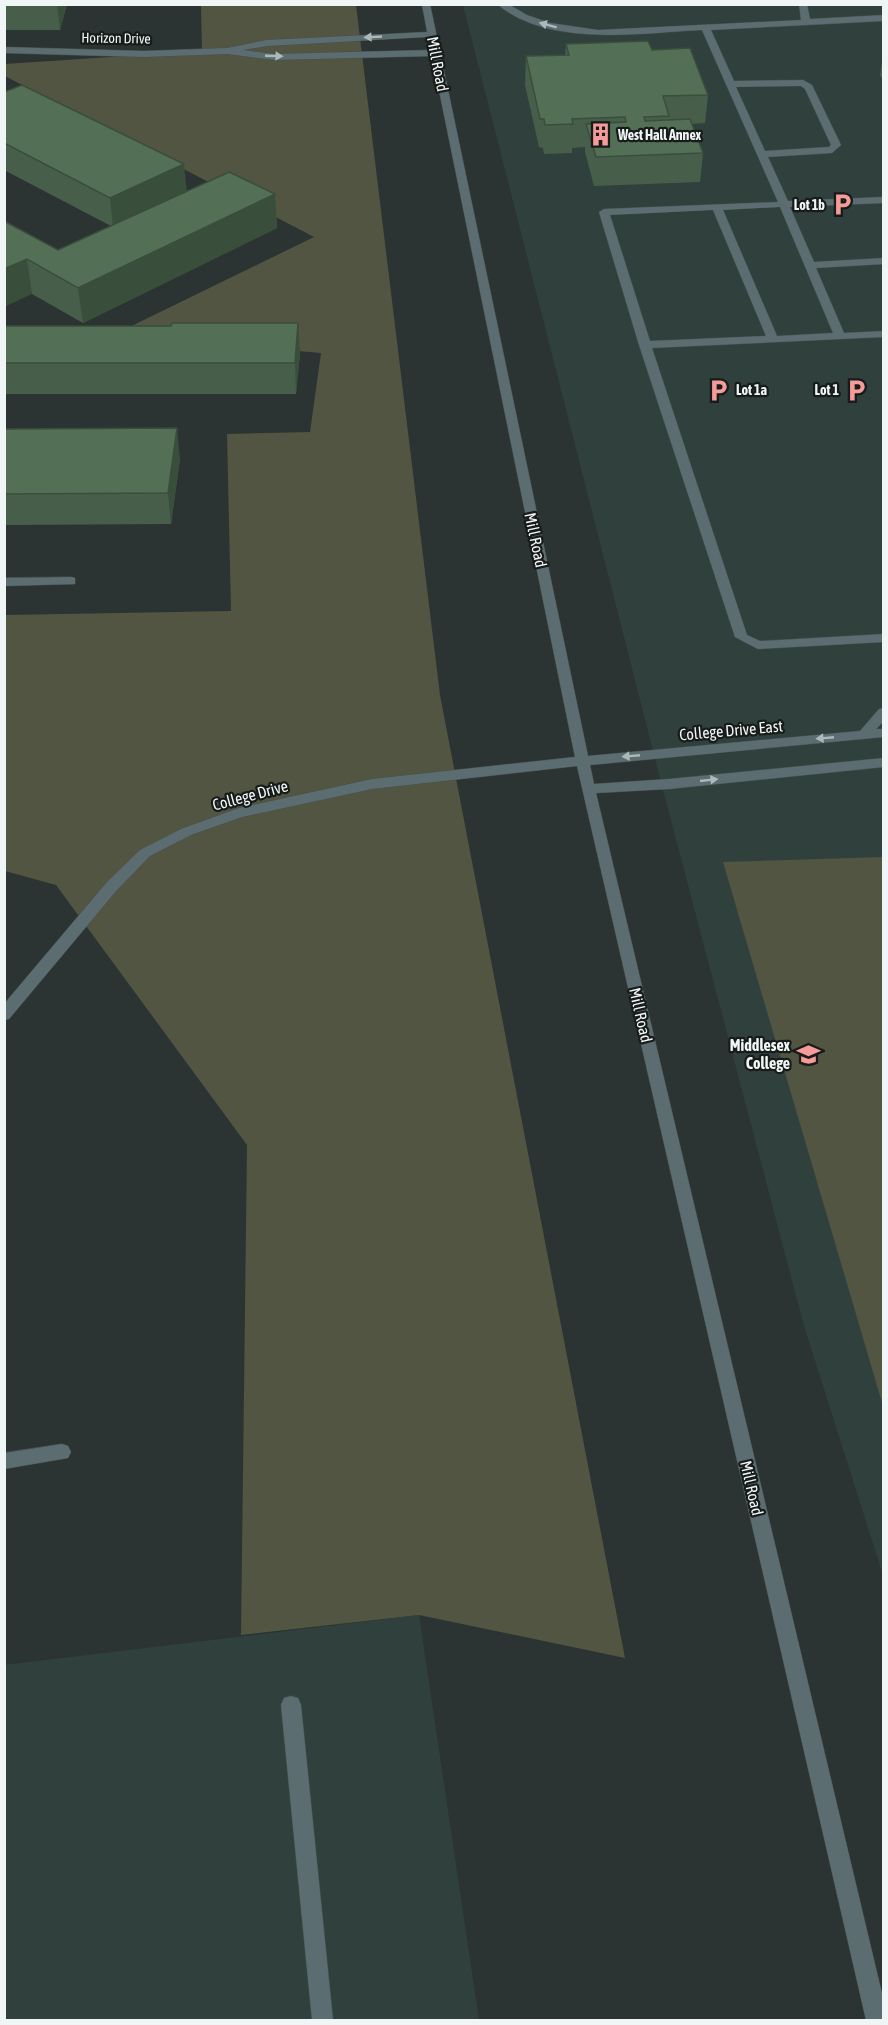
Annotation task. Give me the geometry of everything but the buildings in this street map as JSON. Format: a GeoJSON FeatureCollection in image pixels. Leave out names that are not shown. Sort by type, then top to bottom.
{"type":"FeatureCollection","features":[{"type":"Feature","properties":{"kind":"street","name":"Mill Road"},"geometry":{"type":"LineString","coordinates":[[426,4],[588,789],[877,2020]]}},
{"type":"Feature","properties":{"kind":"street"},"geometry":{"type":"LineString","coordinates":[[501,4],[539,23],[569,30],[598,33],[884,18]]}},
{"type":"Feature","properties":{"kind":"street"},"geometry":{"type":"LineString","coordinates":[[802,4],[806,21]]}},
{"type":"Feature","properties":{"kind":"street"},"geometry":{"type":"LineString","coordinates":[[706,28],[840,336]]}},
{"type":"Feature","properties":{"kind":"street","name":"Horizon Drive"},"geometry":{"type":"LineString","coordinates":[[4,50],[144,54],[227,51],[267,43],[431,34]]}},
{"type":"Feature","properties":{"kind":"street","name":"Horizon Drive"},"geometry":{"type":"LineString","coordinates":[[227,51],[274,57],[435,53]]}},
{"type":"Feature","properties":{"kind":"street"},"geometry":{"type":"LineString","coordinates":[[730,84],[803,83],[809,87],[836,145],[832,150],[762,154]]}},
{"type":"Feature","properties":{"kind":"street"},"geometry":{"type":"LineString","coordinates":[[884,200],[604,212],[644,345],[692,483],[741,637],[758,645],[884,638]]}},
{"type":"Feature","properties":{"kind":"street"},"geometry":{"type":"LineString","coordinates":[[716,206],[773,339]]}},
{"type":"Feature","properties":{"kind":"street"},"geometry":{"type":"LineString","coordinates":[[810,265],[884,261]]}},
{"type":"Feature","properties":{"kind":"street"},"geometry":{"type":"LineString","coordinates":[[644,345],[884,333]]}},
{"type":"Feature","properties":{"kind":"street"},"geometry":{"type":"LineString","coordinates":[[4,582],[71,581]]}},
{"type":"Feature","properties":{"kind":"street"},"geometry":{"type":"LineString","coordinates":[[865,734],[884,712]]}},
{"type":"Feature","properties":{"kind":"street","name":"College Drive East"},"geometry":{"type":"LineString","coordinates":[[582,761],[884,733]]}},
{"type":"Feature","properties":{"kind":"street","name":"College Drive"},"geometry":{"type":"LineString","coordinates":[[4,1015],[120,878],[145,853],[186,832],[239,813],[372,784],[582,761]]}},
{"type":"Feature","properties":{"kind":"street"},"geometry":{"type":"LineString","coordinates":[[588,789],[681,783],[884,762]]}},
{"type":"Feature","properties":{"kind":"street"},"geometry":{"type":"LineString","coordinates":[[4,1461],[62,1452]]}},
{"type":"Feature","properties":{"kind":"street"},"geometry":{"type":"LineString","coordinates":[[291,1705],[323,2020]]}},
{"type":"Feature","properties":{"kind":"shaded area","name":"Middlesex College"},"geometry":{"type":"Polygon","coordinates":[[[463,5],[883,5],[883,1575],[804,1326],[661,782],[463,5]]]}},
{"type":"Feature","properties":{"kind":"shaded area"},"geometry":{"type":"Polygon","coordinates":[[[419,1615],[479,2020],[5,2020],[4,1665],[419,1615]]]}},
{"type":"Feature","properties":{"kind":"green space"},"geometry":{"type":"Polygon","coordinates":[[[201,5],[356,5],[440,695],[625,1658],[419,1615],[241,1635],[247,1145],[56,885],[5,871],[4,615],[231,611],[227,434],[310,432],[321,353],[113,335],[314,237],[5,76],[5,64],[202,51],[201,5]]]}},
{"type":"Feature","properties":{"kind":"green space"},"geometry":{"type":"Polygon","coordinates":[[[883,857],[884,859],[883,1406],[723,862],[883,857]]]}},
{"type":"Feature","properties":{"kind":"place","name":"West Hall Annex"},"geometry":{"type":"Point","coordinates":[600,135]}},
{"type":"Feature","properties":{"kind":"place","name":"Lot 1b"},"geometry":{"type":"Point","coordinates":[843,205]}},
{"type":"Feature","properties":{"kind":"place","name":"Lot 1a"},"geometry":{"type":"Point","coordinates":[718,390]}},
{"type":"Feature","properties":{"kind":"place","name":"Lot 1"},"geometry":{"type":"Point","coordinates":[857,390]}},
{"type":"Feature","properties":{"kind":"place","name":"Middlesex College"},"geometry":{"type":"Point","coordinates":[808,1054]}}]}
